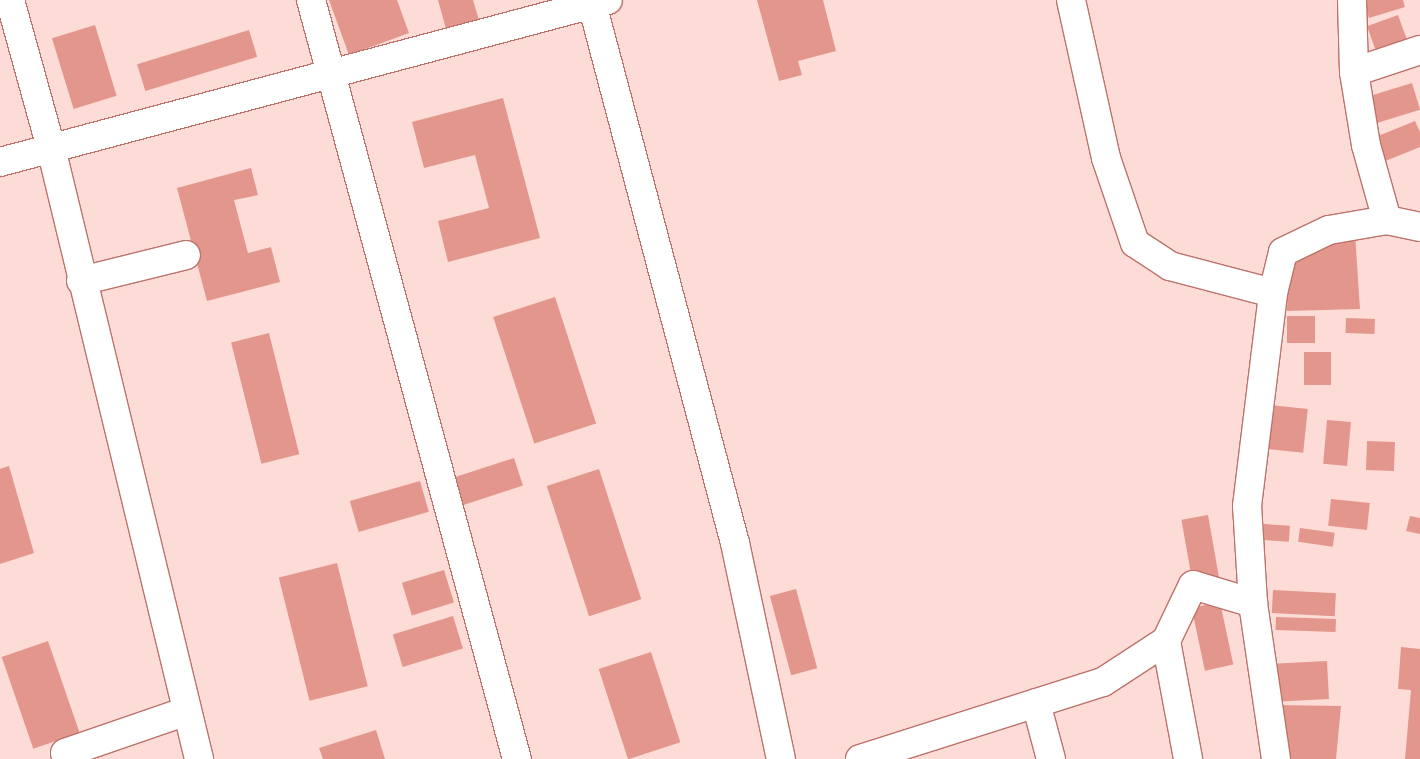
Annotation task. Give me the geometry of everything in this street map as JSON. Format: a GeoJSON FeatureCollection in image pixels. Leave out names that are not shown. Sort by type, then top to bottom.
{"type":"FeatureCollection","features":[{"type":"Feature","properties":{"kind":"street"},"geometry":{"type":"LineString","coordinates":[[10,0],[52,148],[81,281],[199,759]]}},
{"type":"Feature","properties":{"kind":"street"},"geometry":{"type":"LineString","coordinates":[[311,0],[517,759]]}},
{"type":"Feature","properties":{"kind":"street"},"geometry":{"type":"LineString","coordinates":[[1071,0],[1106,158],[1135,243],[1170,266],[1273,293]]}},
{"type":"Feature","properties":{"kind":"street"},"geometry":{"type":"LineString","coordinates":[[1352,0],[1354,72],[1366,145],[1387,220]]}},
{"type":"Feature","properties":{"kind":"street"},"geometry":{"type":"LineString","coordinates":[[0,162],[332,75],[597,1],[735,543],[781,759]]}},
{"type":"Feature","properties":{"kind":"street"},"geometry":{"type":"LineString","coordinates":[[1354,72],[1420,50]]}},
{"type":"Feature","properties":{"kind":"street"},"geometry":{"type":"LineString","coordinates":[[1276,759],[1253,603],[1246,506],[1273,293],[1283,252],[1329,230],[1387,220],[1420,227]]}},
{"type":"Feature","properties":{"kind":"street"},"geometry":{"type":"LineString","coordinates":[[81,281],[186,255]]}},
{"type":"Feature","properties":{"kind":"street"},"geometry":{"type":"LineString","coordinates":[[860,759],[1102,682],[1166,642],[1193,585],[1253,603]]}},
{"type":"Feature","properties":{"kind":"street"},"geometry":{"type":"LineString","coordinates":[[1166,642],[1188,759]]}},
{"type":"Feature","properties":{"kind":"street"},"geometry":{"type":"LineString","coordinates":[[1036,703],[1051,759]]}},
{"type":"Feature","properties":{"kind":"street"},"geometry":{"type":"LineString","coordinates":[[65,753],[187,711]]}},
{"type":"Feature","properties":{"kind":"building"},"geometry":{"type":"Polygon","coordinates":[[[329,0],[397,0],[409,33],[349,55],[329,0]]]}},
{"type":"Feature","properties":{"kind":"building"},"geometry":{"type":"Polygon","coordinates":[[[438,0],[473,0],[479,20],[446,29],[438,0]]]}},
{"type":"Feature","properties":{"kind":"building"},"geometry":{"type":"Polygon","coordinates":[[[757,0],[823,0],[836,51],[798,61],[802,75],[779,81],[757,0]]]}},
{"type":"Feature","properties":{"kind":"building"},"geometry":{"type":"Polygon","coordinates":[[[1364,0],[1403,0],[1405,7],[1369,18],[1364,0]]]}},
{"type":"Feature","properties":{"kind":"building"},"geometry":{"type":"Polygon","coordinates":[[[1398,15],[1408,43],[1377,54],[1367,26],[1398,15]]]}},
{"type":"Feature","properties":{"kind":"building"},"geometry":{"type":"Polygon","coordinates":[[[95,25],[117,96],[74,109],[52,38],[95,25]]]}},
{"type":"Feature","properties":{"kind":"building"},"geometry":{"type":"Polygon","coordinates":[[[249,30],[257,57],[145,91],[137,64],[249,30]]]}},
{"type":"Feature","properties":{"kind":"building"},"geometry":{"type":"Polygon","coordinates":[[[1412,83],[1420,110],[1376,123],[1368,96],[1412,83]]]}},
{"type":"Feature","properties":{"kind":"building"},"geometry":{"type":"Polygon","coordinates":[[[503,98],[540,238],[448,262],[438,221],[489,208],[475,155],[424,168],[412,122],[503,98]]]}},
{"type":"Feature","properties":{"kind":"building"},"geometry":{"type":"Polygon","coordinates":[[[1415,121],[1420,132],[1420,147],[1383,162],[1373,138],[1415,121]]]}},
{"type":"Feature","properties":{"kind":"building"},"geometry":{"type":"Polygon","coordinates":[[[251,168],[258,195],[234,200],[248,253],[271,247],[280,282],[207,301],[177,188],[251,168]]]}},
{"type":"Feature","properties":{"kind":"building"},"geometry":{"type":"Polygon","coordinates":[[[1355,233],[1360,309],[1287,311],[1289,262],[1355,233]]]}},
{"type":"Feature","properties":{"kind":"building"},"geometry":{"type":"Polygon","coordinates":[[[555,297],[596,423],[534,444],[493,317],[555,297]]]}},
{"type":"Feature","properties":{"kind":"building"},"geometry":{"type":"Polygon","coordinates":[[[1287,316],[1315,316],[1315,343],[1287,343],[1287,316]]]}},
{"type":"Feature","properties":{"kind":"building"},"geometry":{"type":"Polygon","coordinates":[[[1346,318],[1375,319],[1374,334],[1345,333],[1346,318]]]}},
{"type":"Feature","properties":{"kind":"building"},"geometry":{"type":"Polygon","coordinates":[[[269,333],[299,454],[261,464],[231,342],[269,333]]]}},
{"type":"Feature","properties":{"kind":"building"},"geometry":{"type":"Polygon","coordinates":[[[1304,352],[1331,352],[1331,385],[1304,385],[1304,352]]]}},
{"type":"Feature","properties":{"kind":"building"},"geometry":{"type":"Polygon","coordinates":[[[1269,405],[1308,409],[1303,453],[1264,449],[1269,405]]]}},
{"type":"Feature","properties":{"kind":"building"},"geometry":{"type":"Polygon","coordinates":[[[1327,420],[1351,422],[1347,466],[1323,464],[1327,420]]]}},
{"type":"Feature","properties":{"kind":"building"},"geometry":{"type":"Polygon","coordinates":[[[1367,441],[1395,442],[1394,471],[1366,470],[1367,441]]]}},
{"type":"Feature","properties":{"kind":"building"},"geometry":{"type":"Polygon","coordinates":[[[514,458],[523,486],[461,506],[452,478],[514,458]]]}},
{"type":"Feature","properties":{"kind":"building"},"geometry":{"type":"Polygon","coordinates":[[[9,466],[34,553],[0,564],[0,469],[9,466]]]}},
{"type":"Feature","properties":{"kind":"building"},"geometry":{"type":"Polygon","coordinates":[[[599,469],[641,599],[589,616],[547,486],[599,469]]]}},
{"type":"Feature","properties":{"kind":"building"},"geometry":{"type":"Polygon","coordinates":[[[420,481],[429,512],[359,532],[350,501],[420,481]]]}},
{"type":"Feature","properties":{"kind":"building"},"geometry":{"type":"Polygon","coordinates":[[[1331,499],[1370,503],[1367,530],[1328,526],[1331,499]]]}},
{"type":"Feature","properties":{"kind":"building"},"geometry":{"type":"Polygon","coordinates":[[[1208,515],[1219,577],[1192,582],[1181,520],[1208,515]]]}},
{"type":"Feature","properties":{"kind":"building"},"geometry":{"type":"Polygon","coordinates":[[[1410,516],[1420,518],[1420,534],[1406,531],[1410,516]]]}},
{"type":"Feature","properties":{"kind":"building"},"geometry":{"type":"Polygon","coordinates":[[[1264,524],[1290,526],[1289,542],[1263,540],[1264,524]]]}},
{"type":"Feature","properties":{"kind":"building"},"geometry":{"type":"Polygon","coordinates":[[[1300,528],[1335,533],[1333,547],[1298,542],[1300,528]]]}},
{"type":"Feature","properties":{"kind":"building"},"geometry":{"type":"Polygon","coordinates":[[[337,563],[368,686],[310,701],[279,578],[337,563]]]}},
{"type":"Feature","properties":{"kind":"building"},"geometry":{"type":"Polygon","coordinates":[[[444,570],[454,603],[412,615],[402,583],[444,570]]]}},
{"type":"Feature","properties":{"kind":"building"},"geometry":{"type":"Polygon","coordinates":[[[796,589],[817,668],[791,675],[770,596],[796,589]]]}},
{"type":"Feature","properties":{"kind":"building"},"geometry":{"type":"Polygon","coordinates":[[[1273,590],[1336,593],[1335,616],[1272,613],[1273,590]]]}},
{"type":"Feature","properties":{"kind":"building"},"geometry":{"type":"Polygon","coordinates":[[[1220,602],[1233,665],[1205,671],[1192,608],[1220,602]]]}},
{"type":"Feature","properties":{"kind":"building"},"geometry":{"type":"Polygon","coordinates":[[[453,616],[463,649],[403,667],[393,634],[453,616]]]}},
{"type":"Feature","properties":{"kind":"building"},"geometry":{"type":"Polygon","coordinates":[[[1276,617],[1336,619],[1336,632],[1276,630],[1276,617]]]}},
{"type":"Feature","properties":{"kind":"building"},"geometry":{"type":"Polygon","coordinates":[[[48,641],[80,733],[33,749],[2,657],[48,641]]]}},
{"type":"Feature","properties":{"kind":"building"},"geometry":{"type":"Polygon","coordinates":[[[1401,647],[1420,649],[1420,759],[1405,759],[1411,690],[1398,689],[1401,647]]]}},
{"type":"Feature","properties":{"kind":"building"},"geometry":{"type":"Polygon","coordinates":[[[651,652],[680,742],[628,759],[599,669],[651,652]]]}},
{"type":"Feature","properties":{"kind":"building"},"geometry":{"type":"Polygon","coordinates":[[[1327,661],[1329,699],[1275,702],[1273,664],[1327,661]]]}},
{"type":"Feature","properties":{"kind":"building"},"geometry":{"type":"Polygon","coordinates":[[[1277,705],[1341,706],[1336,759],[1288,759],[1277,705]]]}},
{"type":"Feature","properties":{"kind":"building"},"geometry":{"type":"Polygon","coordinates":[[[376,730],[385,759],[323,759],[319,748],[376,730]]]}}]}
